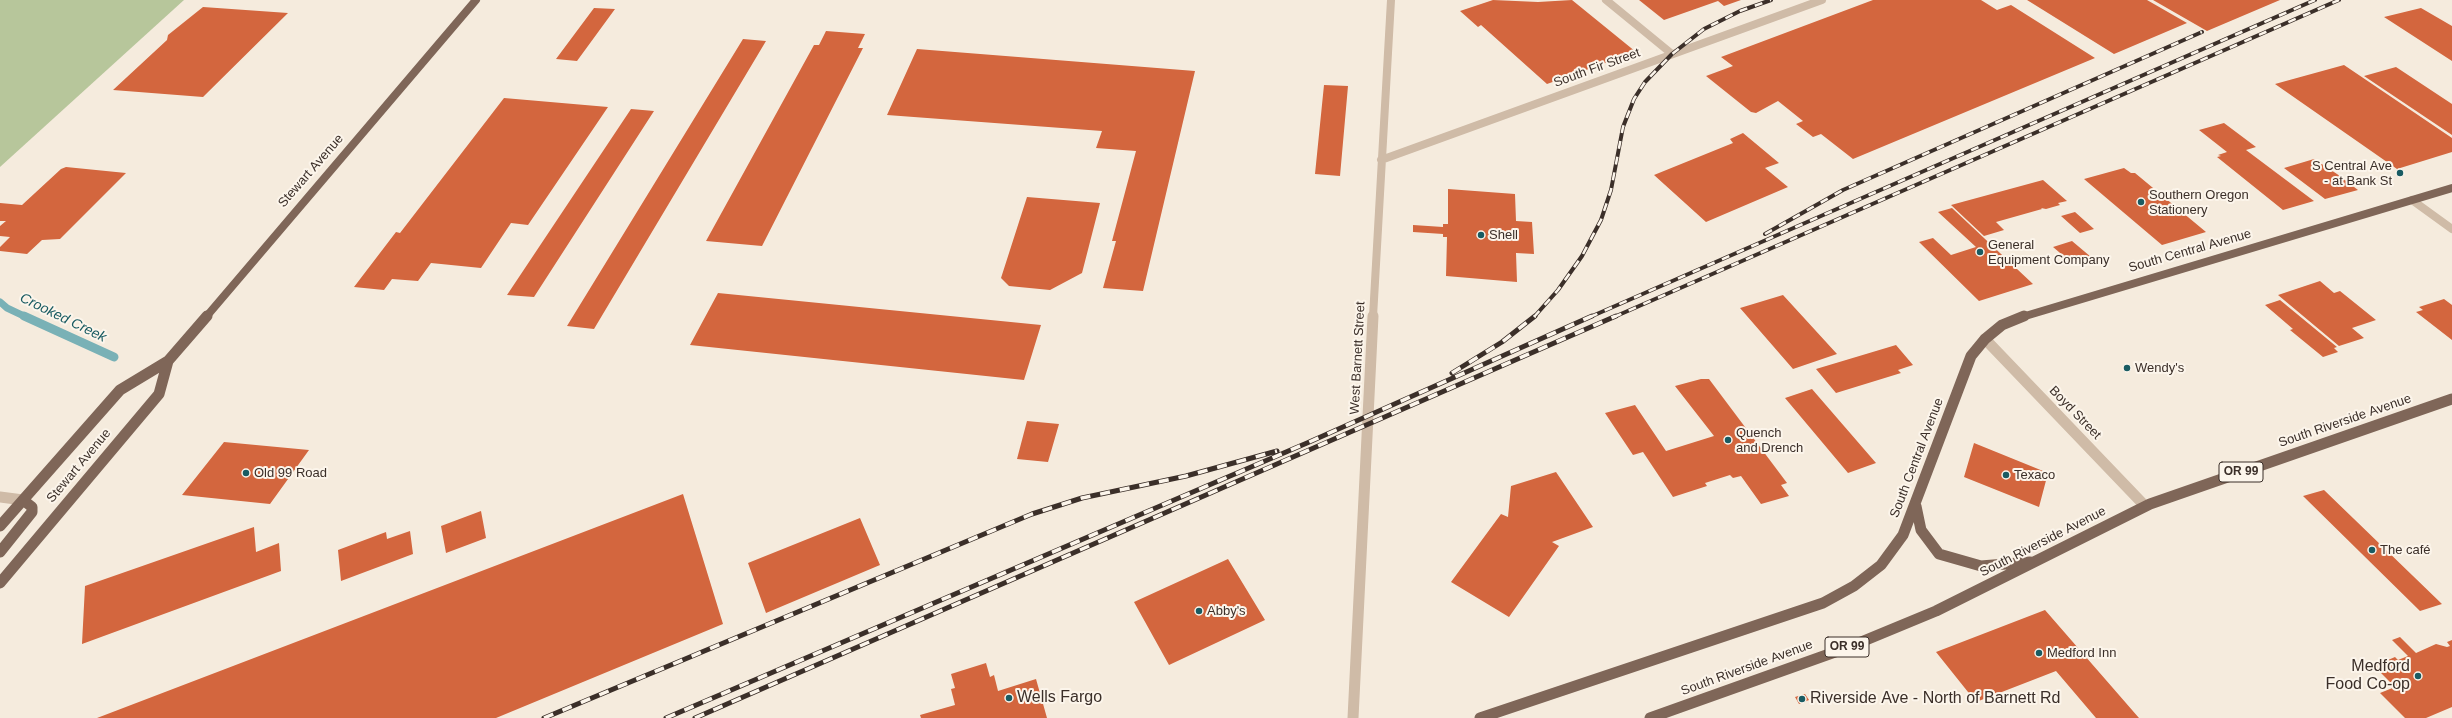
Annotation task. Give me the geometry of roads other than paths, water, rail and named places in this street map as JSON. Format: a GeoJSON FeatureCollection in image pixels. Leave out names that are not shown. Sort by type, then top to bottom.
{"type":"FeatureCollection","features":[{"type":"Feature","properties":{"kind":"main road","name":"Stewart Avenue"},"geometry":{"type":"LineString","coordinates":[[0,526],[120,390],[168,361],[476,0]]}},
{"type":"Feature","properties":{"kind":"main road","name":"South Central Avenue"},"geometry":{"type":"LineString","coordinates":[[1480,718],[1823,603],[1854,586],[1881,565],[1903,535],[1916,506],[1971,356],[1985,339],[2002,325],[2033,312],[2452,188]]}},
{"type":"Feature","properties":{"kind":"main road","name":"Stewart Avenue"},"geometry":{"type":"LineString","coordinates":[[0,582],[159,394],[168,361]]}},
{"type":"Feature","properties":{"kind":"main road","name":"South Riverside Avenue"},"geometry":{"type":"LineString","coordinates":[[1650,718],[1870,638],[1936,611],[2145,506],[2452,399]]}},
{"type":"Feature","properties":{"kind":"main road"},"geometry":{"type":"LineString","coordinates":[[0,552],[32,512],[32,507],[23,500]]}},
{"type":"Feature","properties":{"kind":"main road"},"geometry":{"type":"LineString","coordinates":[[1916,506],[1921,530],[1939,554],[1981,566],[2037,561]]}},
{"type":"Feature","properties":{"kind":"street","name":"West Barnett Street"},"geometry":{"type":"LineString","coordinates":[[1353,718],[1391,0]]}},
{"type":"Feature","properties":{"kind":"street"},"geometry":{"type":"LineString","coordinates":[[1606,0],[1672,54]]}},
{"type":"Feature","properties":{"kind":"street","name":"South Fir Street"},"geometry":{"type":"LineString","coordinates":[[1382,160],[1822,0]]}},
{"type":"Feature","properties":{"kind":"street"},"geometry":{"type":"LineString","coordinates":[[2412,200],[2452,229]]}},
{"type":"Feature","properties":{"kind":"street","name":"Boyd Street"},"geometry":{"type":"LineString","coordinates":[[1985,339],[2145,506]]}},
{"type":"Feature","properties":{"kind":"street"},"geometry":{"type":"LineString","coordinates":[[0,497],[23,500]]}},
{"type":"Feature","properties":{"kind":"waterway","name":"Crooked Creek"},"geometry":{"type":"LineString","coordinates":[[0,302],[7,308],[26,317]]}},
{"type":"Feature","properties":{"kind":"waterway","name":"Crooked Creek"},"geometry":{"type":"LineString","coordinates":[[24,316],[114,357]]}},
{"type":"Feature","properties":{"kind":"railway"},"geometry":{"type":"LineString","coordinates":[[1535,316],[1558,290],[1582,256],[1601,220],[1611,190],[1623,127],[1634,99],[1645,82],[1672,54],[1704,29],[1740,11],[1771,0]]}},
{"type":"Feature","properties":{"kind":"railway"},"geometry":{"type":"LineString","coordinates":[[1590,317],[2315,0]]}},
{"type":"Feature","properties":{"kind":"railway"},"geometry":{"type":"LineString","coordinates":[[1614,317],[2339,0]]}},
{"type":"Feature","properties":{"kind":"railway"},"geometry":{"type":"LineString","coordinates":[[1765,234],[1843,190],[2202,32]]}},
{"type":"Feature","properties":{"kind":"railway"},"geometry":{"type":"LineString","coordinates":[[1452,373],[1502,342],[1535,316]]}},
{"type":"Feature","properties":{"kind":"railway"},"geometry":{"type":"LineString","coordinates":[[666,718],[1307,443],[1592,316]]}},
{"type":"Feature","properties":{"kind":"railway"},"geometry":{"type":"LineString","coordinates":[[695,718],[1616,316]]}},
{"type":"Feature","properties":{"kind":"railway"},"geometry":{"type":"LineString","coordinates":[[544,718],[1032,514],[1082,498],[1186,476],[1277,451]]}},
{"type":"Feature","properties":{"kind":"place","name":"S Central Ave - at Bank St"},"geometry":{"type":"Point","coordinates":[2400,173]}},
{"type":"Feature","properties":{"kind":"place","name":"Southern Oregon Stationery"},"geometry":{"type":"Point","coordinates":[2141,202]}},
{"type":"Feature","properties":{"kind":"place","name":"Shell"},"geometry":{"type":"Point","coordinates":[1481,235]}},
{"type":"Feature","properties":{"kind":"place","name":"General Equipment Company"},"geometry":{"type":"Point","coordinates":[1980,252]}},
{"type":"Feature","properties":{"kind":"place","name":"Wendy's"},"geometry":{"type":"Point","coordinates":[2127,368]}},
{"type":"Feature","properties":{"kind":"place","name":"Quench and Drench"},"geometry":{"type":"Point","coordinates":[1728,440]}},
{"type":"Feature","properties":{"kind":"place","name":"Old 99 Road"},"geometry":{"type":"Point","coordinates":[246,473]}},
{"type":"Feature","properties":{"kind":"place","name":"Texaco"},"geometry":{"type":"Point","coordinates":[2006,475]}},
{"type":"Feature","properties":{"kind":"place","name":"The café"},"geometry":{"type":"Point","coordinates":[2372,550]}},
{"type":"Feature","properties":{"kind":"place","name":"Abby's"},"geometry":{"type":"Point","coordinates":[1199,611]}},
{"type":"Feature","properties":{"kind":"place","name":"Medford Inn"},"geometry":{"type":"Point","coordinates":[2039,653]}},
{"type":"Feature","properties":{"kind":"place","name":"Medford Food Co-op"},"geometry":{"type":"Point","coordinates":[2418,676]}},
{"type":"Feature","properties":{"kind":"place","name":"Wells Fargo"},"geometry":{"type":"Point","coordinates":[1009,698]}},
{"type":"Feature","properties":{"kind":"place","name":"Riverside Ave - North of Barnett Rd"},"geometry":{"type":"Point","coordinates":[1802,699]}}]}
